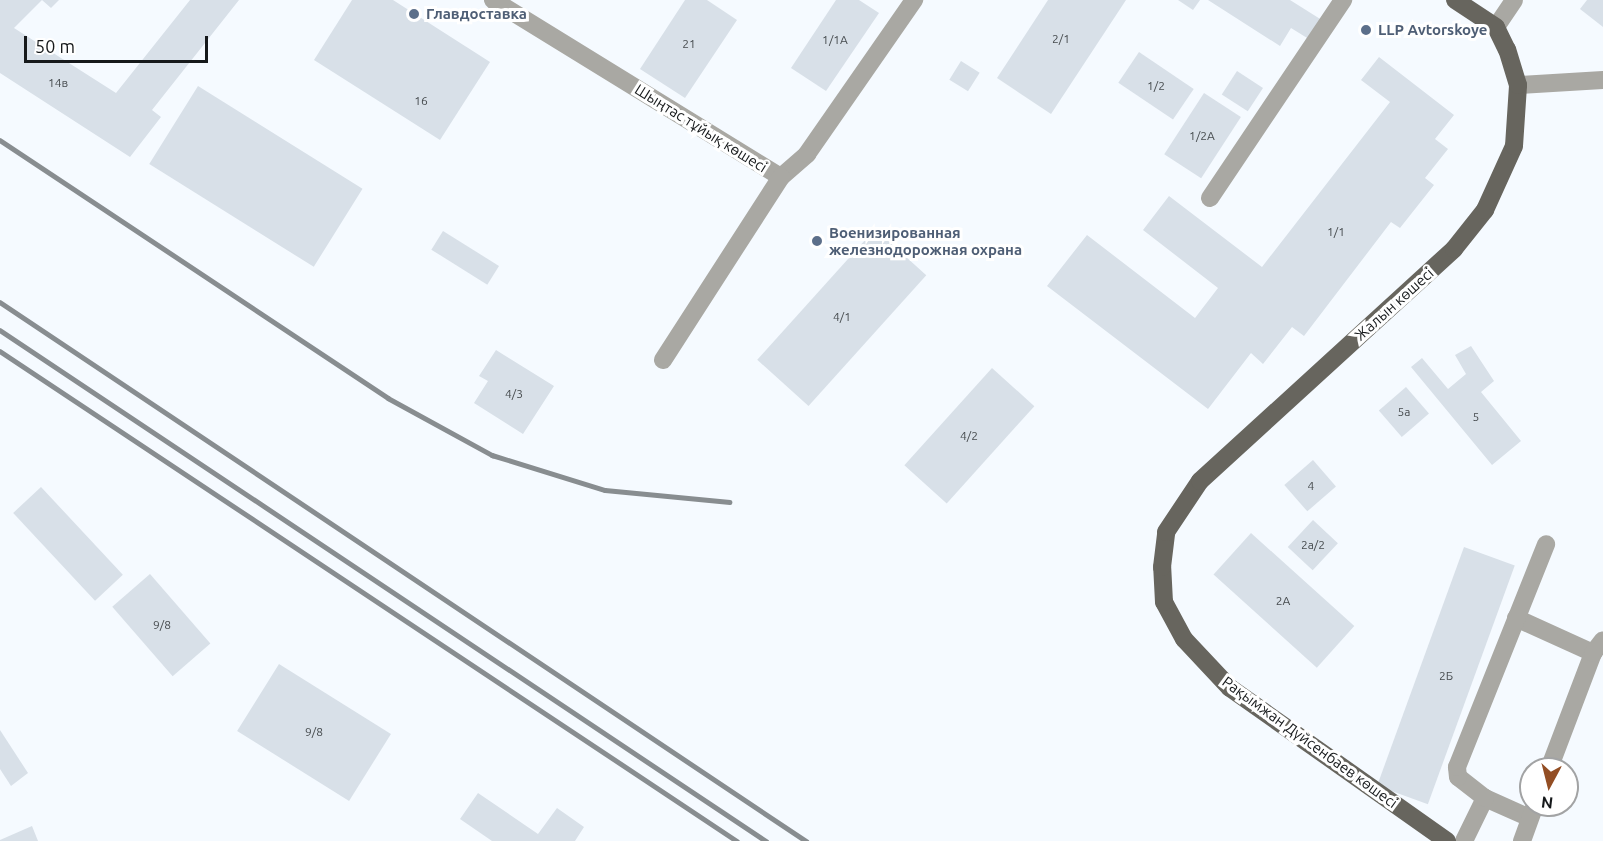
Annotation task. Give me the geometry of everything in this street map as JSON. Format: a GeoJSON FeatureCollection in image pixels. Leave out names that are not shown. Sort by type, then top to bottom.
{"type":"FeatureCollection","features":[{"type":"Feature","properties":{"kind":"main road"},"geometry":{"type":"LineString","coordinates":[[1455,0],[1496,27]]}},
{"type":"Feature","properties":{"kind":"main road","name":"Жалын көшесі"},"geometry":{"type":"LineString","coordinates":[[1162,567],[1166,532],[1200,481],[1454,249],[1485,210],[1514,146],[1518,85],[1507,50],[1496,27]]}},
{"type":"Feature","properties":{"kind":"main road","name":"Рақымжан Дүйсенбаев көшесі"},"geometry":{"type":"LineString","coordinates":[[1162,567],[1164,602],[1184,639],[1230,688],[1447,841]]}},
{"type":"Feature","properties":{"kind":"street","name":"Шыңтас тұйық көшесі"},"geometry":{"type":"LineString","coordinates":[[493,0],[781,177],[807,154],[914,0]]}},
{"type":"Feature","properties":{"kind":"street"},"geometry":{"type":"LineString","coordinates":[[1210,198],[1343,0]]}},
{"type":"Feature","properties":{"kind":"street"},"geometry":{"type":"LineString","coordinates":[[1496,27],[1514,0]]}},
{"type":"Feature","properties":{"kind":"street"},"geometry":{"type":"LineString","coordinates":[[1518,85],[1603,80]]}},
{"type":"Feature","properties":{"kind":"street"},"geometry":{"type":"LineString","coordinates":[[663,360],[781,177]]}},
{"type":"Feature","properties":{"kind":"street"},"geometry":{"type":"LineString","coordinates":[[1519,808],[1485,798],[1458,777],[1457,767],[1546,544]]}},
{"type":"Feature","properties":{"kind":"street"},"geometry":{"type":"LineString","coordinates":[[1516,618],[1598,647],[1554,757]]}},
{"type":"Feature","properties":{"kind":"street"},"geometry":{"type":"LineString","coordinates":[[1464,841],[1485,798]]}},
{"type":"Feature","properties":{"kind":"street"},"geometry":{"type":"LineString","coordinates":[[1522,841],[1531,817]]}},
{"type":"Feature","properties":{"kind":"building"},"geometry":{"type":"Polygon","coordinates":[[[0,0],[42,0],[14,28],[116,93],[190,0],[239,0],[152,110],[161,117],[130,157],[0,73],[0,0]]]}},
{"type":"Feature","properties":{"kind":"building"},"geometry":{"type":"Polygon","coordinates":[[[42,0],[59,0],[51,8],[42,0]]]}},
{"type":"Feature","properties":{"kind":"building"},"geometry":{"type":"Polygon","coordinates":[[[352,0],[393,0],[490,62],[440,140],[314,60],[352,0]]]}},
{"type":"Feature","properties":{"kind":"building"},"geometry":{"type":"Polygon","coordinates":[[[685,0],[707,0],[737,20],[685,98],[640,69],[685,0]]]}},
{"type":"Feature","properties":{"kind":"building"},"geometry":{"type":"Polygon","coordinates":[[[836,0],[859,0],[879,13],[826,91],[791,68],[836,0]]]}},
{"type":"Feature","properties":{"kind":"building"},"geometry":{"type":"Polygon","coordinates":[[[1048,0],[1126,0],[1051,114],[997,78],[1048,0]]]}},
{"type":"Feature","properties":{"kind":"building"},"geometry":{"type":"Polygon","coordinates":[[[1178,0],[1200,0],[1193,10],[1178,0]]]}},
{"type":"Feature","properties":{"kind":"building"},"geometry":{"type":"Polygon","coordinates":[[[1208,0],[1290,0],[1325,22],[1312,41],[1291,28],[1280,46],[1208,0]]]}},
{"type":"Feature","properties":{"kind":"building"},"geometry":{"type":"Polygon","coordinates":[[[1587,0],[1603,0],[1603,27],[1580,9],[1587,0]]]}},
{"type":"Feature","properties":{"kind":"building"},"geometry":{"type":"Polygon","coordinates":[[[1139,52],[1194,89],[1173,120],[1118,83],[1139,52]]]}},
{"type":"Feature","properties":{"kind":"building"},"geometry":{"type":"Polygon","coordinates":[[[1379,57],[1454,115],[1435,139],[1448,149],[1425,178],[1434,185],[1400,228],[1391,222],[1304,336],[1292,327],[1263,364],[1251,353],[1208,409],[1047,286],[1087,235],[1195,318],[1218,288],[1143,230],[1169,196],[1262,267],[1390,102],[1361,80],[1379,57]]]}},
{"type":"Feature","properties":{"kind":"building"},"geometry":{"type":"Polygon","coordinates":[[[961,61],[980,73],[968,91],[949,80],[961,61]]]}},
{"type":"Feature","properties":{"kind":"building"},"geometry":{"type":"Polygon","coordinates":[[[1237,71],[1263,88],[1248,111],[1222,94],[1237,71]]]}},
{"type":"Feature","properties":{"kind":"building"},"geometry":{"type":"Polygon","coordinates":[[[198,86],[363,189],[314,267],[149,164],[198,86]]]}},
{"type":"Feature","properties":{"kind":"building"},"geometry":{"type":"Polygon","coordinates":[[[1204,93],[1241,117],[1201,178],[1164,154],[1204,93]]]}},
{"type":"Feature","properties":{"kind":"building"},"geometry":{"type":"Polygon","coordinates":[[[875,229],[926,275],[809,406],[757,360],[875,229]]]}},
{"type":"Feature","properties":{"kind":"building"},"geometry":{"type":"Polygon","coordinates":[[[443,231],[499,266],[487,285],[431,250],[443,231]]]}},
{"type":"Feature","properties":{"kind":"building"},"geometry":{"type":"Polygon","coordinates":[[[1471,346],[1494,381],[1481,392],[1521,441],[1492,465],[1411,367],[1422,358],[1448,389],[1466,374],[1455,355],[1471,346]]]}},
{"type":"Feature","properties":{"kind":"building"},"geometry":{"type":"Polygon","coordinates":[[[496,350],[554,386],[523,434],[474,403],[488,381],[479,376],[496,350]]]}},
{"type":"Feature","properties":{"kind":"building"},"geometry":{"type":"Polygon","coordinates":[[[992,368],[1034,406],[947,503],[904,465],[992,368]]]}},
{"type":"Feature","properties":{"kind":"building"},"geometry":{"type":"Polygon","coordinates":[[[1406,387],[1429,413],[1402,437],[1379,411],[1406,387]]]}},
{"type":"Feature","properties":{"kind":"building"},"geometry":{"type":"Polygon","coordinates":[[[1313,460],[1336,486],[1307,511],[1284,485],[1313,460]]]}},
{"type":"Feature","properties":{"kind":"building"},"geometry":{"type":"Polygon","coordinates":[[[41,487],[123,575],[95,601],[13,513],[41,487]]]}},
{"type":"Feature","properties":{"kind":"building"},"geometry":{"type":"Polygon","coordinates":[[[1313,520],[1338,543],[1313,570],[1288,547],[1313,520]]]}},
{"type":"Feature","properties":{"kind":"building"},"geometry":{"type":"Polygon","coordinates":[[[1251,533],[1354,626],[1317,668],[1214,575],[1251,533]]]}},
{"type":"Feature","properties":{"kind":"building"},"geometry":{"type":"Polygon","coordinates":[[[1464,547],[1515,565],[1428,804],[1377,786],[1464,547]]]}},
{"type":"Feature","properties":{"kind":"building"},"geometry":{"type":"Polygon","coordinates":[[[150,574],[210,643],[173,676],[112,607],[150,574]]]}},
{"type":"Feature","properties":{"kind":"building"},"geometry":{"type":"Polygon","coordinates":[[[279,664],[391,734],[349,801],[237,731],[279,664]]]}},
{"type":"Feature","properties":{"kind":"building"},"geometry":{"type":"Polygon","coordinates":[[[0,730],[28,773],[11,786],[0,769],[0,730]]]}},
{"type":"Feature","properties":{"kind":"building"},"geometry":{"type":"Polygon","coordinates":[[[478,793],[538,834],[557,808],[584,827],[575,841],[492,841],[460,819],[478,793]]]}},
{"type":"Feature","properties":{"kind":"building"},"geometry":{"type":"Polygon","coordinates":[[[32,826],[38,841],[0,841],[0,840],[32,826]]]}},
{"type":"Feature","properties":{"kind":"railway"},"geometry":{"type":"LineString","coordinates":[[0,140],[388,398],[492,455],[605,490],[729,502]]}},
{"type":"Feature","properties":{"kind":"railway"},"geometry":{"type":"LineString","coordinates":[[0,302],[806,841]]}},
{"type":"Feature","properties":{"kind":"railway"},"geometry":{"type":"LineString","coordinates":[[0,330],[766,841]]}},
{"type":"Feature","properties":{"kind":"railway"},"geometry":{"type":"LineString","coordinates":[[0,351],[737,841]]}},
{"type":"Feature","properties":{"kind":"place","name":"Главдоставка"},"geometry":{"type":"Point","coordinates":[414,14]}},
{"type":"Feature","properties":{"kind":"place","name":"LLP Avtorskoye"},"geometry":{"type":"Point","coordinates":[1366,30]}},
{"type":"Feature","properties":{"kind":"place","name":"Военизированная железнодорожная охрана"},"geometry":{"type":"Point","coordinates":[817,241]}}]}
